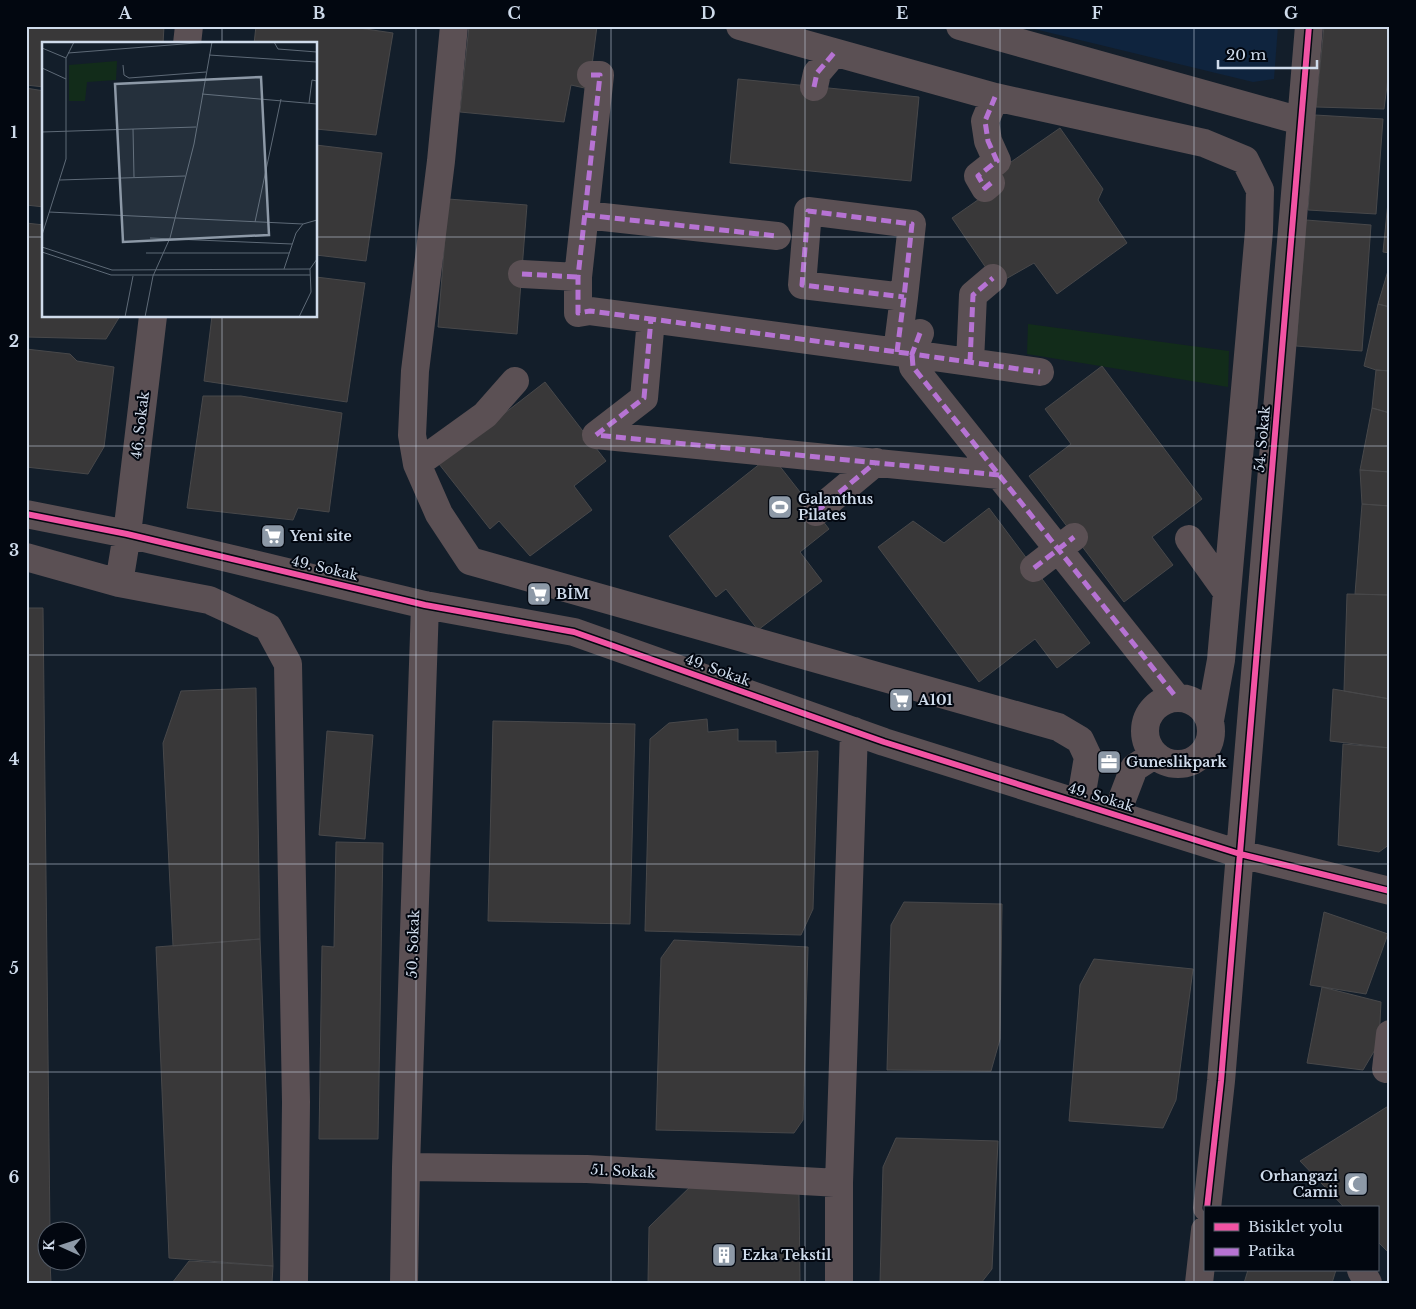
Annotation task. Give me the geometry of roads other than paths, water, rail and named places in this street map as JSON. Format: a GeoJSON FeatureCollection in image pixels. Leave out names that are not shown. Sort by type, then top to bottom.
{"type":"FeatureCollection","features":[{"type":"Feature","properties":{"kind":"street"},"geometry":{"type":"LineString","coordinates":[[187,42],[189,26]]}},
{"type":"Feature","properties":{"kind":"street"},"geometry":{"type":"LineString","coordinates":[[454,26],[415,371],[412,435],[417,464],[439,514],[470,561],[1058,727],[1080,740],[1088,757],[1080,804]]}},
{"type":"Feature","properties":{"kind":"street"},"geometry":{"type":"LineString","coordinates":[[740,26],[995,97],[1204,143],[1245,160],[1260,190],[1259,231],[1221,660],[1210,720]]}},
{"type":"Feature","properties":{"kind":"street"},"geometry":{"type":"LineString","coordinates":[[960,26],[1301,121]]}},
{"type":"Feature","properties":{"kind":"street","name":"54. Sokak"},"geometry":{"type":"LineString","coordinates":[[1207,1206],[1221,1081],[1309,26]]}},
{"type":"Feature","properties":{"kind":"street"},"geometry":{"type":"LineString","coordinates":[[814,87],[817,73],[834,53]]}},
{"type":"Feature","properties":{"kind":"street"},"geometry":{"type":"LineString","coordinates":[[591,75],[600,75],[578,277],[578,313],[590,311],[910,346],[970,362],[1040,372]]}},
{"type":"Feature","properties":{"kind":"street"},"geometry":{"type":"LineString","coordinates":[[991,183],[985,188],[978,176],[997,161],[988,141],[985,121],[995,97]]}},
{"type":"Feature","properties":{"kind":"street"},"geometry":{"type":"LineString","coordinates":[[904,297],[802,285],[808,212],[912,224],[904,297],[913,367],[999,476],[1066,543],[1176,697]]}},
{"type":"Feature","properties":{"kind":"street"},"geometry":{"type":"LineString","coordinates":[[585,215],[777,236]]}},
{"type":"Feature","properties":{"kind":"street"},"geometry":{"type":"LineString","coordinates":[[522,274],[578,277]]}},
{"type":"Feature","properties":{"kind":"street"},"geometry":{"type":"LineString","coordinates":[[970,362],[974,295],[994,278]]}},
{"type":"Feature","properties":{"kind":"street","name":"46. Sokak"},"geometry":{"type":"LineString","coordinates":[[119,583],[127,534],[154,318]]}},
{"type":"Feature","properties":{"kind":"street"},"geometry":{"type":"LineString","coordinates":[[651,319],[644,398],[593,437],[876,462],[999,476]]}},
{"type":"Feature","properties":{"kind":"street"},"geometry":{"type":"LineString","coordinates":[[417,464],[485,415],[516,380]]}},
{"type":"Feature","properties":{"kind":"street"},"geometry":{"type":"LineString","coordinates":[[816,512],[876,462]]}},
{"type":"Feature","properties":{"kind":"street","name":"49. Sokak"},"geometry":{"type":"LineString","coordinates":[[26,514],[127,534],[425,604],[574,632],[854,731],[1080,804],[1240,854],[1390,891]]}},
{"type":"Feature","properties":{"kind":"street"},"geometry":{"type":"LineString","coordinates":[[1189,539],[1226,592]]}},
{"type":"Feature","properties":{"kind":"street"},"geometry":{"type":"LineString","coordinates":[[1034,568],[1066,543]]}},
{"type":"Feature","properties":{"kind":"street"},"geometry":{"type":"LineString","coordinates":[[26,557],[119,583],[209,600],[268,627],[288,664],[296,1102],[294,1283]]}},
{"type":"Feature","properties":{"kind":"street","name":"50. Sokak"},"geometry":{"type":"LineString","coordinates":[[404,1283],[406,1167],[425,604]]}},
{"type":"Feature","properties":{"kind":"street"},"geometry":{"type":"LineString","coordinates":[[1176,697],[1196,702],[1210,720],[1212,731],[1204,752],[1196,759],[1185,764],[1174,764],[1164,761],[1154,755],[1148,746],[1145,736],[1145,724],[1148,714],[1156,705],[1164,700],[1176,697]]}},
{"type":"Feature","properties":{"kind":"street"},"geometry":{"type":"LineString","coordinates":[[839,1283],[839,1183],[854,731]]}},
{"type":"Feature","properties":{"kind":"street"},"geometry":{"type":"LineString","coordinates":[[1116,815],[1134,768],[1154,755]]}},
{"type":"Feature","properties":{"kind":"street"},"geometry":{"type":"LineString","coordinates":[[1386,1069],[1390,1034]]}},
{"type":"Feature","properties":{"kind":"street","name":"51. Sokak"},"geometry":{"type":"LineString","coordinates":[[406,1167],[587,1169],[839,1183]]}},
{"type":"Feature","properties":{"kind":"street"},"geometry":{"type":"LineString","coordinates":[[1199,1283],[1204,1239]]}},
{"type":"Feature","properties":{"kind":"place","name":"Galanthus Pilates"},"geometry":{"type":"Point","coordinates":[780,507]}},
{"type":"Feature","properties":{"kind":"place","name":"Yeni site"},"geometry":{"type":"Point","coordinates":[273,536]}},
{"type":"Feature","properties":{"kind":"place","name":"BİM"},"geometry":{"type":"Point","coordinates":[539,594]}},
{"type":"Feature","properties":{"kind":"place","name":"A101"},"geometry":{"type":"Point","coordinates":[901,700]}},
{"type":"Feature","properties":{"kind":"place","name":"Guneslikpark"},"geometry":{"type":"Point","coordinates":[1109,762]}},
{"type":"Feature","properties":{"kind":"place","name":"Orhangazi Camii"},"geometry":{"type":"Point","coordinates":[1356,1184]}},
{"type":"Feature","properties":{"kind":"place","name":"Ezka Tekstil"},"geometry":{"type":"Point","coordinates":[724,1255]}}]}
